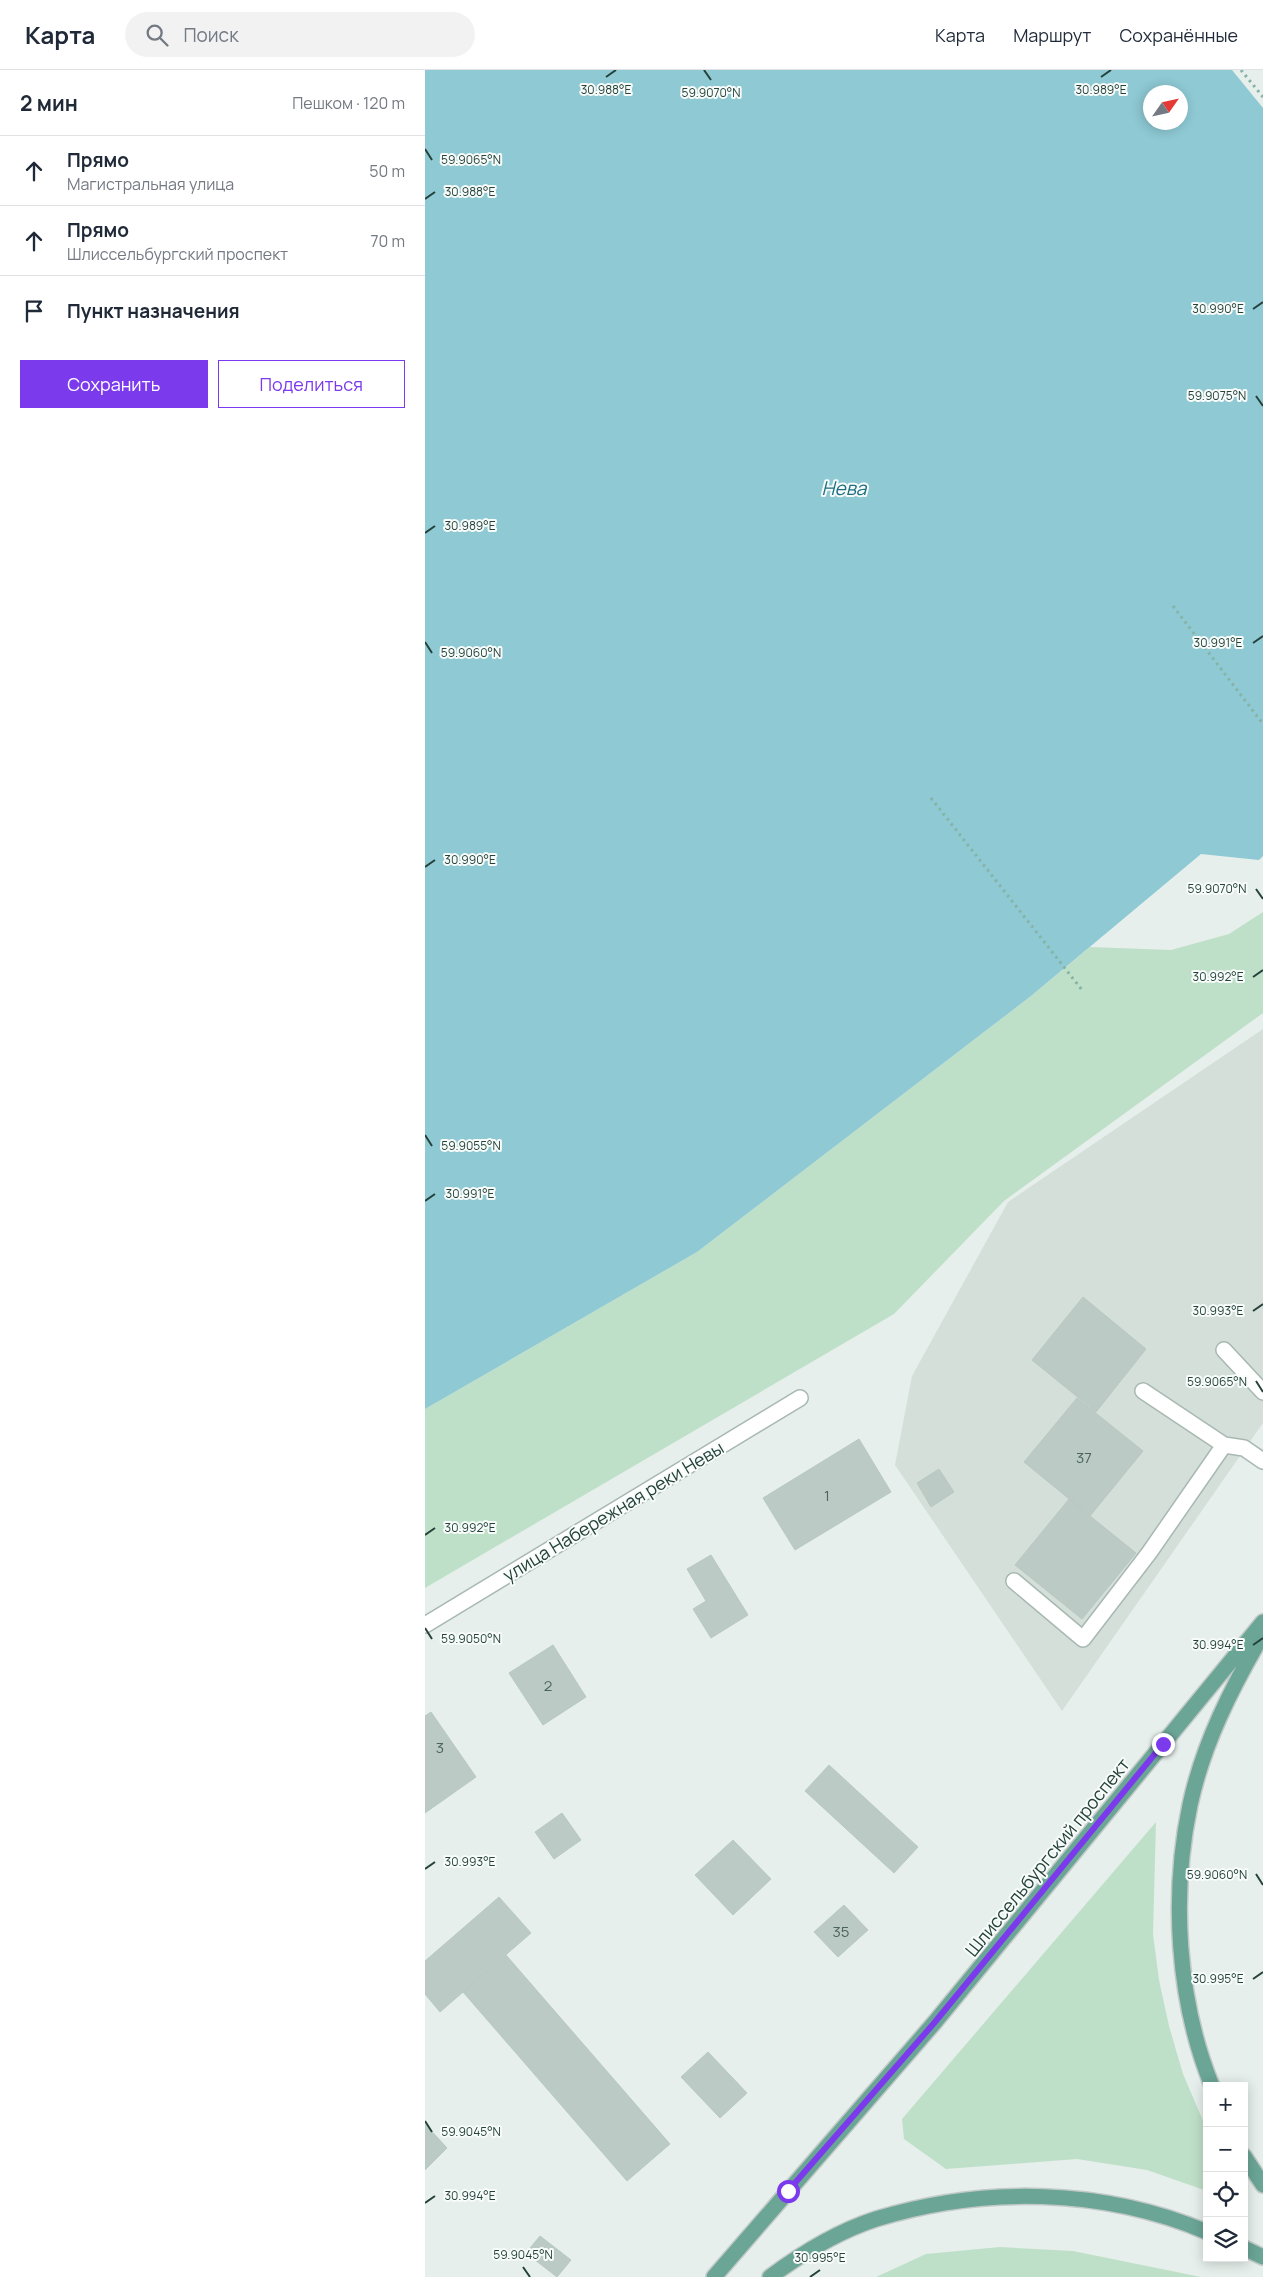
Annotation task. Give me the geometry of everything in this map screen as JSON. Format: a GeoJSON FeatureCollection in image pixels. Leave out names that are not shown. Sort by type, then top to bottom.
{"type":"FeatureCollection","features":[{"type":"Feature","properties":{"kind":"main road","name":"Шлиссельбургский проспект"},"geometry":{"type":"LineString","coordinates":[[714,2277],[935,2022],[1263,1622]]}},
{"type":"Feature","properties":{"kind":"main road"},"geometry":{"type":"LineString","coordinates":[[1210,2082],[1204,2065],[1190,2007],[1181,1955],[1182,1853],[1190,1804],[1204,1756],[1224,1707],[1263,1634]]}},
{"type":"Feature","properties":{"kind":"main road"},"geometry":{"type":"LineString","coordinates":[[1248,2162],[1263,2185]]}},
{"type":"Feature","properties":{"kind":"main road"},"geometry":{"type":"LineString","coordinates":[[770,2277],[820,2245],[875,2220],[961,2199],[1025,2195],[1075,2199],[1136,2210],[1182,2222],[1203,2230]]}},
{"type":"Feature","properties":{"kind":"main road"},"geometry":{"type":"LineString","coordinates":[[1248,2250],[1263,2257]]}},
{"type":"Feature","properties":{"kind":"street"},"geometry":{"type":"LineString","coordinates":[[1224,1350],[1263,1392]]}},
{"type":"Feature","properties":{"kind":"street"},"geometry":{"type":"LineString","coordinates":[[1143,1391],[1224,1445],[1244,1448],[1263,1461]]}},
{"type":"Feature","properties":{"kind":"street","name":"улица Набережная реки Невы"},"geometry":{"type":"LineString","coordinates":[[425,1625],[800,1398]]}},
{"type":"Feature","properties":{"kind":"street"},"geometry":{"type":"LineString","coordinates":[[1014,1581],[1083,1639],[1149,1553],[1224,1445]]}},
{"type":"Feature","properties":{"kind":"path"},"geometry":{"type":"LineString","coordinates":[[1241,70],[1263,97]]}},
{"type":"Feature","properties":{"kind":"path"},"geometry":{"type":"LineString","coordinates":[[1173,606],[1263,724]]}},
{"type":"Feature","properties":{"kind":"path"},"geometry":{"type":"LineString","coordinates":[[931,798],[1082,990]]}},
{"type":"Feature","properties":{"kind":"shaded area"},"geometry":{"type":"Polygon","coordinates":[[[1263,1029],[1263,1423],[1062,1711],[895,1465],[912,1376],[1008,1202],[1263,1029]]]}},
{"type":"Feature","properties":{"kind":"green space"},"geometry":{"type":"Polygon","coordinates":[[[1263,912],[1263,1013],[1004,1201],[894,1314],[425,1588],[425,1409],[697,1252],[1031,996],[1090,947],[1171,950],[1229,934],[1263,912]]]}},
{"type":"Feature","properties":{"kind":"green space"},"geometry":{"type":"Polygon","coordinates":[[[1156,1822],[1153,1934],[1159,1980],[1169,2026],[1183,2074],[1203,2121],[1203,2190],[1147,2170],[1077,2159],[946,2169],[904,2139],[902,2119],[1156,1822]]]}},
{"type":"Feature","properties":{"kind":"green space"},"geometry":{"type":"Polygon","coordinates":[[[1000,2247],[1073,2251],[1201,2277],[876,2277],[926,2254],[1000,2247]]]}},
{"type":"Feature","properties":{"kind":"water","name":"Нева"},"geometry":{"type":"Polygon","coordinates":[[[425,70],[1263,70],[1263,856],[1259,860],[1201,854],[1031,996],[697,1252],[425,1409],[425,70]]]}},
{"type":"Feature","properties":{"kind":"pier"},"geometry":{"type":"Polygon","coordinates":[[[1232,70],[1263,70],[1263,108],[1232,70]]]}},
{"type":"Feature","properties":{"kind":"building"},"geometry":{"type":"Polygon","coordinates":[[[1083,1297],[1146,1349],[1096,1412],[1032,1360],[1083,1297]]]}},
{"type":"Feature","properties":{"kind":"building"},"geometry":{"type":"Polygon","coordinates":[[[1077,1398],[1143,1451],[1090,1516],[1024,1462],[1077,1398]]]}},
{"type":"Feature","properties":{"kind":"building"},"geometry":{"type":"Polygon","coordinates":[[[859,1439],[891,1492],[795,1550],[763,1498],[859,1439]]]}},
{"type":"Feature","properties":{"kind":"building"},"geometry":{"type":"Polygon","coordinates":[[[939,1469],[954,1492],[931,1507],[917,1483],[939,1469]]]}},
{"type":"Feature","properties":{"kind":"building"},"geometry":{"type":"Polygon","coordinates":[[[1069,1499],[1136,1553],[1082,1619],[1015,1565],[1069,1499]]]}},
{"type":"Feature","properties":{"kind":"building"},"geometry":{"type":"Polygon","coordinates":[[[711,1555],[748,1615],[711,1638],[693,1609],[706,1601],[687,1569],[711,1555]]]}},
{"type":"Feature","properties":{"kind":"building"},"geometry":{"type":"Polygon","coordinates":[[[553,1645],[586,1697],[543,1725],[509,1673],[553,1645]]]}},
{"type":"Feature","properties":{"kind":"building"},"geometry":{"type":"Polygon","coordinates":[[[431,1712],[476,1777],[425,1813],[425,1716],[431,1712]]]}},
{"type":"Feature","properties":{"kind":"building"},"geometry":{"type":"Polygon","coordinates":[[[829,1765],[918,1847],[894,1873],[805,1791],[829,1765]]]}},
{"type":"Feature","properties":{"kind":"building"},"geometry":{"type":"Polygon","coordinates":[[[562,1813],[581,1840],[554,1859],[535,1832],[562,1813]]]}},
{"type":"Feature","properties":{"kind":"building"},"geometry":{"type":"Polygon","coordinates":[[[733,1840],[771,1879],[733,1915],[695,1875],[733,1840]]]}},
{"type":"Feature","properties":{"kind":"building"},"geometry":{"type":"Polygon","coordinates":[[[499,1897],[531,1933],[440,2012],[425,1994],[425,1961],[499,1897]]]}},
{"type":"Feature","properties":{"kind":"building"},"geometry":{"type":"Polygon","coordinates":[[[844,1905],[868,1930],[838,1957],[814,1932],[844,1905]]]}},
{"type":"Feature","properties":{"kind":"building"},"geometry":{"type":"Polygon","coordinates":[[[506,1955],[670,2144],[627,2181],[463,1992],[506,1955]]]}},
{"type":"Feature","properties":{"kind":"building"},"geometry":{"type":"Polygon","coordinates":[[[708,2052],[747,2093],[720,2118],[681,2077],[708,2052]]]}},
{"type":"Feature","properties":{"kind":"building"},"geometry":{"type":"Polygon","coordinates":[[[425,2124],[447,2148],[425,2170],[425,2124]]]}},
{"type":"Feature","properties":{"kind":"building"},"geometry":{"type":"Polygon","coordinates":[[[540,2236],[571,2260],[557,2277],[526,2253],[540,2236]]]}},
{"type":"Feature","properties":{"kind":"route"},"geometry":{"type":"LineString","coordinates":[[788,2191],[935,2022],[1163,1744]]}}]}
